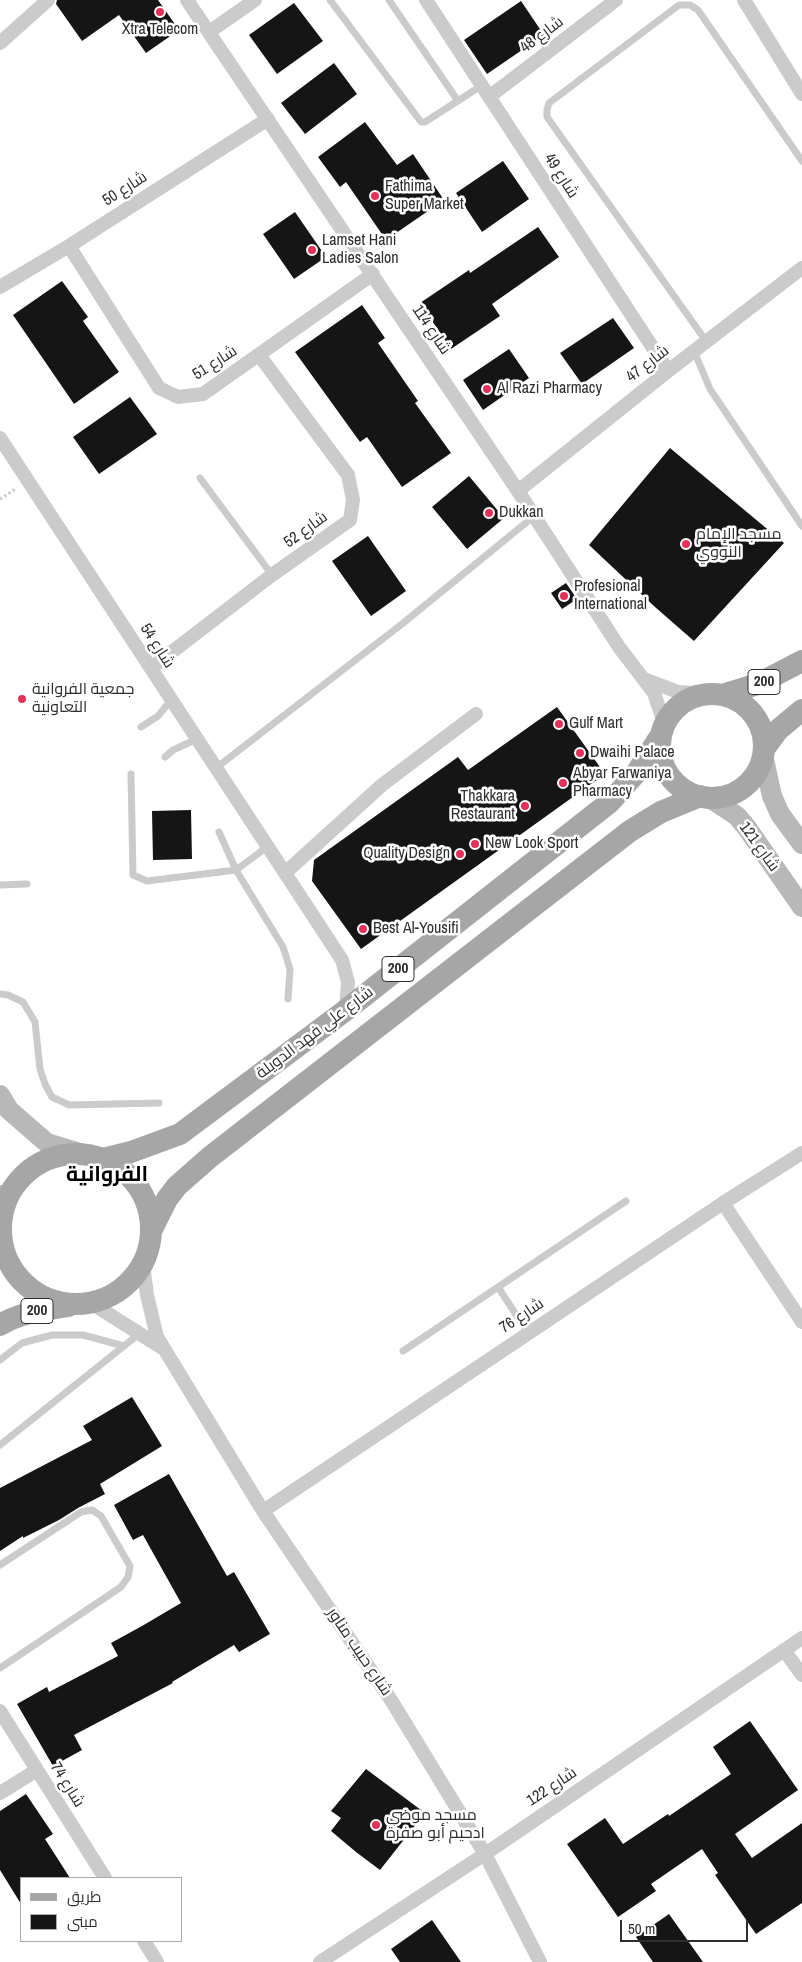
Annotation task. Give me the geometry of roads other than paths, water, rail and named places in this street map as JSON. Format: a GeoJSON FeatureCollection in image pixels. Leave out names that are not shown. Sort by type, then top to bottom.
{"type":"FeatureCollection","features":[{"type":"Feature","properties":{"kind":"main road","name":"200"},"geometry":{"type":"LineString","coordinates":[[662,732],[670,714],[682,703],[696,696],[717,694],[758,684],[802,661]]}},
{"type":"Feature","properties":{"kind":"main road","name":"200"},"geometry":{"type":"LineString","coordinates":[[704,797],[730,794],[749,782],[758,770],[763,752],[762,734],[757,720],[748,709],[736,700],[717,694]]}},
{"type":"Feature","properties":{"kind":"main road","name":"200"},"geometry":{"type":"LineString","coordinates":[[763,752],[778,730],[802,710]]}},
{"type":"Feature","properties":{"kind":"main road"},"geometry":{"type":"LineString","coordinates":[[662,732],[661,755],[668,773],[676,784],[687,791],[704,797]]}},
{"type":"Feature","properties":{"kind":"main road","name":"شارع علي فهد الدويلة"},"geometry":{"type":"LineString","coordinates":[[95,1157],[131,1152],[180,1134],[346,1010],[610,802],[637,772],[662,732]]}},
{"type":"Feature","properties":{"kind":"main road","name":"شارع علي فهد الدويلة"},"geometry":{"type":"LineString","coordinates":[[152,1229],[167,1198],[177,1186],[210,1157],[630,832],[661,812],[704,797]]}},
{"type":"Feature","properties":{"kind":"main road","name":"200"},"geometry":{"type":"LineString","coordinates":[[0,1325],[11,1318],[33,1312],[84,1303],[107,1298],[134,1278],[143,1264],[148,1251],[152,1229],[148,1207],[138,1186],[123,1170],[95,1157],[69,1154],[51,1158],[35,1166],[21,1178],[2,1202],[1,1241],[7,1259],[19,1278],[36,1292],[56,1301],[84,1303]]}},
{"type":"Feature","properties":{"kind":"street"},"geometry":{"type":"LineString","coordinates":[[0,43],[48,0]]}},
{"type":"Feature","properties":{"kind":"street","name":"شارع 114"},"geometry":{"type":"LineString","coordinates":[[187,0],[373,274],[620,647],[654,693],[663,720],[662,732]]}},
{"type":"Feature","properties":{"kind":"street"},"geometry":{"type":"LineString","coordinates":[[209,32],[255,0]]}},
{"type":"Feature","properties":{"kind":"street","name":"شارع 49"},"geometry":{"type":"LineString","coordinates":[[426,0],[668,371]]}},
{"type":"Feature","properties":{"kind":"street","name":"شارع 48"},"geometry":{"type":"LineString","coordinates":[[485,92],[616,0]]}},
{"type":"Feature","properties":{"kind":"street"},"geometry":{"type":"LineString","coordinates":[[744,0],[802,94]]}},
{"type":"Feature","properties":{"kind":"street","name":"شارع 50"},"geometry":{"type":"LineString","coordinates":[[0,287],[69,246],[268,119]]}},
{"type":"Feature","properties":{"kind":"street","name":"شارع 51"},"geometry":{"type":"LineString","coordinates":[[69,246],[158,388],[178,397],[203,394],[373,274]]}},
{"type":"Feature","properties":{"kind":"street","name":"شارع 47"},"geometry":{"type":"LineString","coordinates":[[518,491],[706,341],[802,268]]}},
{"type":"Feature","properties":{"kind":"street","name":"شارع 52"},"geometry":{"type":"LineString","coordinates":[[151,668],[272,575],[350,520],[353,500],[348,475],[259,355]]}},
{"type":"Feature","properties":{"kind":"street","name":"شارع 54"},"geometry":{"type":"LineString","coordinates":[[0,438],[342,960],[348,982],[346,1010]]}},
{"type":"Feature","properties":{"kind":"street"},"geometry":{"type":"LineString","coordinates":[[644,679],[678,692],[717,694]]}},
{"type":"Feature","properties":{"kind":"street"},"geometry":{"type":"LineString","coordinates":[[285,873],[382,785],[476,714]]}},
{"type":"Feature","properties":{"kind":"street"},"geometry":{"type":"LineString","coordinates":[[763,752],[772,796],[780,814],[802,844]]}},
{"type":"Feature","properties":{"kind":"street","name":"شارع 121"},"geometry":{"type":"LineString","coordinates":[[704,797],[736,816],[747,828],[802,907]]}},
{"type":"Feature","properties":{"kind":"street"},"geometry":{"type":"LineString","coordinates":[[0,1095],[9,1110],[47,1143],[95,1157]]}},
{"type":"Feature","properties":{"kind":"street","name":"شارع 76"},"geometry":{"type":"LineString","coordinates":[[263,1510],[723,1203],[802,1153]]}},
{"type":"Feature","properties":{"kind":"street"},"geometry":{"type":"LineString","coordinates":[[723,1203],[802,1322]]}},
{"type":"Feature","properties":{"kind":"street","name":"شارع حبيب مناور"},"geometry":{"type":"LineString","coordinates":[[143,1264],[151,1316],[157,1337],[263,1510],[391,1700],[485,1854],[540,1962]]}},
{"type":"Feature","properties":{"kind":"street","name":"شارع حبيب مناور"},"geometry":{"type":"LineString","coordinates":[[84,1303],[165,1350]]}},
{"type":"Feature","properties":{"kind":"street","name":"شارع 122"},"geometry":{"type":"LineString","coordinates":[[320,1962],[485,1854],[802,1638]]}},
{"type":"Feature","properties":{"kind":"street"},"geometry":{"type":"LineString","coordinates":[[784,1650],[802,1675]]}},
{"type":"Feature","properties":{"kind":"street","name":"شارع 74"},"geometry":{"type":"LineString","coordinates":[[0,1711],[103,1877]]}},
{"type":"Feature","properties":{"kind":"street"},"geometry":{"type":"LineString","coordinates":[[0,1793],[36,1770]]}},
{"type":"Feature","properties":{"kind":"street"},"geometry":{"type":"LineString","coordinates":[[145,1942],[157,1962]]}},
{"type":"Feature","properties":{"kind":"lane"},"geometry":{"type":"LineString","coordinates":[[330,0],[421,122],[425,122],[458,102],[485,92]]}},
{"type":"Feature","properties":{"kind":"lane"},"geometry":{"type":"LineString","coordinates":[[389,0],[458,102]]}},
{"type":"Feature","properties":{"kind":"lane"},"geometry":{"type":"LineString","coordinates":[[706,341],[548,117],[548,103],[679,5],[690,5],[698,10],[802,161]]}},
{"type":"Feature","properties":{"kind":"lane"},"geometry":{"type":"LineString","coordinates":[[694,351],[710,389],[802,526]]}},
{"type":"Feature","properties":{"kind":"lane"},"geometry":{"type":"LineString","coordinates":[[200,478],[272,575]]}},
{"type":"Feature","properties":{"kind":"lane"},"geometry":{"type":"LineString","coordinates":[[216,768],[402,624],[533,517]]}},
{"type":"Feature","properties":{"kind":"lane"},"geometry":{"type":"LineString","coordinates":[[142,727],[158,716],[171,700]]}},
{"type":"Feature","properties":{"kind":"lane"},"geometry":{"type":"LineString","coordinates":[[165,757],[173,750],[197,739]]}},
{"type":"Feature","properties":{"kind":"lane"},"geometry":{"type":"LineString","coordinates":[[131,774],[133,874],[147,881],[236,870],[267,847]]}},
{"type":"Feature","properties":{"kind":"lane"},"geometry":{"type":"LineString","coordinates":[[219,832],[236,870],[283,948],[290,969],[288,1000]]}},
{"type":"Feature","properties":{"kind":"lane"},"geometry":{"type":"LineString","coordinates":[[0,885],[27,884]]}},
{"type":"Feature","properties":{"kind":"lane"},"geometry":{"type":"LineString","coordinates":[[0,994],[8,995],[23,1002],[36,1022],[40,1069],[44,1084],[52,1097],[69,1104],[158,1103]]}},
{"type":"Feature","properties":{"kind":"lane"},"geometry":{"type":"LineString","coordinates":[[403,1351],[626,1201]]}},
{"type":"Feature","properties":{"kind":"lane"},"geometry":{"type":"LineString","coordinates":[[498,1287],[528,1334]]}},
{"type":"Feature","properties":{"kind":"lane"},"geometry":{"type":"LineString","coordinates":[[0,1445],[139,1334]]}},
{"type":"Feature","properties":{"kind":"lane"},"geometry":{"type":"LineString","coordinates":[[0,1360],[22,1343],[52,1335],[83,1335],[124,1346]]}},
{"type":"Feature","properties":{"kind":"lane"},"geometry":{"type":"LineString","coordinates":[[0,1565],[80,1512],[92,1510],[101,1516],[130,1566],[128,1577],[121,1587],[0,1668]]}},
{"type":"Feature","properties":{"kind":"place","name":"Xtra Telecom"},"geometry":{"type":"Point","coordinates":[160,12]}},
{"type":"Feature","properties":{"kind":"place","name":"Fathima Super Market"},"geometry":{"type":"Point","coordinates":[375,196]}},
{"type":"Feature","properties":{"kind":"place","name":"Lamset Hani Ladies Salon"},"geometry":{"type":"Point","coordinates":[312,250]}},
{"type":"Feature","properties":{"kind":"place","name":"Al Razi Pharmacy"},"geometry":{"type":"Point","coordinates":[487,389]}},
{"type":"Feature","properties":{"kind":"place","name":"Dukkan"},"geometry":{"type":"Point","coordinates":[489,513]}},
{"type":"Feature","properties":{"kind":"place","name":"مسجد الإمام النووي"},"geometry":{"type":"Point","coordinates":[686,544]}},
{"type":"Feature","properties":{"kind":"place","name":"Profesional International"},"geometry":{"type":"Point","coordinates":[564,596]}},
{"type":"Feature","properties":{"kind":"place","name":"جمعية الفروانية التعاونية"},"geometry":{"type":"Point","coordinates":[22,699]}},
{"type":"Feature","properties":{"kind":"place","name":"Gulf Mart"},"geometry":{"type":"Point","coordinates":[559,724]}},
{"type":"Feature","properties":{"kind":"place","name":"Dwaihi Palace"},"geometry":{"type":"Point","coordinates":[580,753]}},
{"type":"Feature","properties":{"kind":"place","name":"Abyar Farwaniya Pharmacy"},"geometry":{"type":"Point","coordinates":[563,783]}},
{"type":"Feature","properties":{"kind":"place","name":"Thakkara Restaurant"},"geometry":{"type":"Point","coordinates":[525,806]}},
{"type":"Feature","properties":{"kind":"place","name":"New Look Sport"},"geometry":{"type":"Point","coordinates":[475,844]}},
{"type":"Feature","properties":{"kind":"place","name":"Quality Design"},"geometry":{"type":"Point","coordinates":[460,854]}},
{"type":"Feature","properties":{"kind":"place","name":"Best Al-Yousifi"},"geometry":{"type":"Point","coordinates":[363,929]}},
{"type":"Feature","properties":{"kind":"place","name":"مسجد موضي ادحيم أبو صفرة"},"geometry":{"type":"Point","coordinates":[376,1825]}},
{"type":"Feature","properties":{"kind":"district","name":"الفروانية"},"geometry":{"type":"Point","coordinates":[107,1175]}}]}
